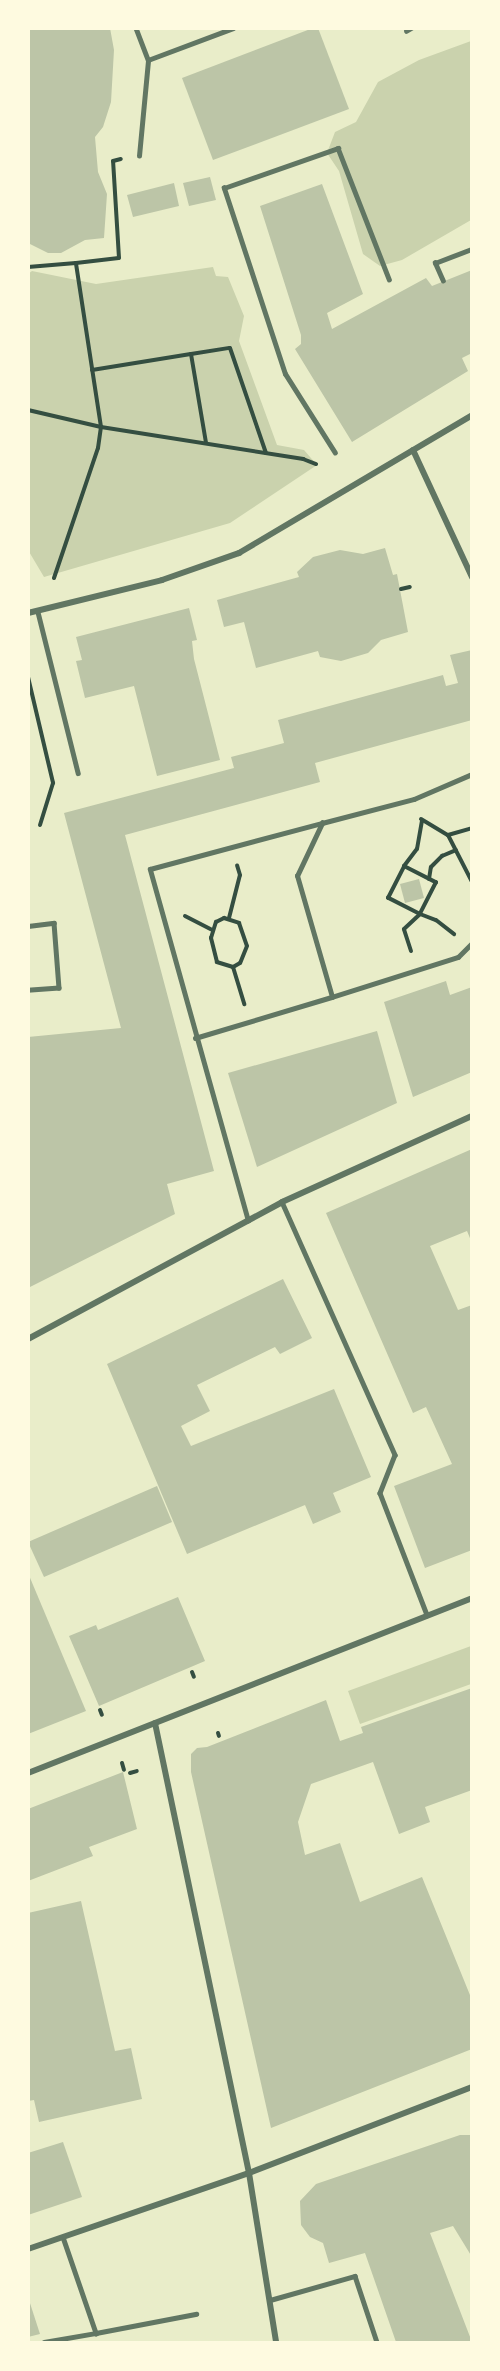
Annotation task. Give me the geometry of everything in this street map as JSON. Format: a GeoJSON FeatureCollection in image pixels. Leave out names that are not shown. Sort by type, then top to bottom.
{"type":"FeatureCollection","features":[{"type":"Feature","properties":{"kind":"street"},"geometry":{"type":"LineString","coordinates":[[28,613],[162,580],[239,553],[471,415]]}},
{"type":"Feature","properties":{"kind":"street"},"geometry":{"type":"LineString","coordinates":[[412,450],[471,577]]}},
{"type":"Feature","properties":{"kind":"street"},"geometry":{"type":"LineString","coordinates":[[28,1339],[282,1202],[471,1116]]}},
{"type":"Feature","properties":{"kind":"street"},"geometry":{"type":"LineString","coordinates":[[28,1773],[471,1598]]}},
{"type":"Feature","properties":{"kind":"street"},"geometry":{"type":"LineString","coordinates":[[155,1723],[249,2173],[276,2343]]}},
{"type":"Feature","properties":{"kind":"street"},"geometry":{"type":"LineString","coordinates":[[28,2249],[249,2173],[471,2087]]}},
{"type":"Feature","properties":{"kind":"lane"},"geometry":{"type":"LineString","coordinates":[[136,28],[147,60],[139,156]]}},
{"type":"Feature","properties":{"kind":"lane"},"geometry":{"type":"LineString","coordinates":[[147,60],[233,28]]}},
{"type":"Feature","properties":{"kind":"lane"},"geometry":{"type":"LineString","coordinates":[[335,453],[285,374],[224,188],[338,148],[389,279]]}},
{"type":"Feature","properties":{"kind":"lane"},"geometry":{"type":"LineString","coordinates":[[443,281],[435,264],[471,249]]}},
{"type":"Feature","properties":{"kind":"lane"},"geometry":{"type":"LineString","coordinates":[[38,612],[78,773]]}},
{"type":"Feature","properties":{"kind":"lane"},"geometry":{"type":"LineString","coordinates":[[248,1221],[195,1038],[150,869],[414,799],[471,774]]}},
{"type":"Feature","properties":{"kind":"lane"},"geometry":{"type":"LineString","coordinates":[[322,823],[297,876],[332,997]]}},
{"type":"Feature","properties":{"kind":"lane"},"geometry":{"type":"LineString","coordinates":[[28,926],[54,924],[59,988],[28,990]]}},
{"type":"Feature","properties":{"kind":"lane"},"geometry":{"type":"LineString","coordinates":[[195,1038],[458,957],[470,945]]}},
{"type":"Feature","properties":{"kind":"lane"},"geometry":{"type":"LineString","coordinates":[[282,1202],[395,1455],[380,1493],[427,1615]]}},
{"type":"Feature","properties":{"kind":"lane"},"geometry":{"type":"LineString","coordinates":[[63,2237],[96,2333]]}},
{"type":"Feature","properties":{"kind":"lane"},"geometry":{"type":"LineString","coordinates":[[270,2300],[355,2276],[377,2343]]}},
{"type":"Feature","properties":{"kind":"lane"},"geometry":{"type":"LineString","coordinates":[[44,2342],[196,2314]]}},
{"type":"Feature","properties":{"kind":"path"},"geometry":{"type":"LineString","coordinates":[[28,267],[118,258],[115,191]]}},
{"type":"Feature","properties":{"kind":"path"},"geometry":{"type":"LineString","coordinates":[[54,578],[98,448],[101,427],[76,263]]}},
{"type":"Feature","properties":{"kind":"path"},"geometry":{"type":"LineString","coordinates":[[92,370],[230,348],[266,453]]}},
{"type":"Feature","properties":{"kind":"path"},"geometry":{"type":"LineString","coordinates":[[191,354],[206,444]]}},
{"type":"Feature","properties":{"kind":"path"},"geometry":{"type":"LineString","coordinates":[[28,410],[101,427],[303,459],[325,468]]}},
{"type":"Feature","properties":{"kind":"path"},"geometry":{"type":"LineString","coordinates":[[401,589],[410,587]]}},
{"type":"Feature","properties":{"kind":"path"},"geometry":{"type":"LineString","coordinates":[[28,677],[53,783],[40,825]]}},
{"type":"Feature","properties":{"kind":"path"},"geometry":{"type":"LineString","coordinates":[[414,799],[422,821],[417,849],[404,866],[388,898],[436,920],[470,945]]}},
{"type":"Feature","properties":{"kind":"path"},"geometry":{"type":"LineString","coordinates":[[422,821],[448,835],[471,882]]}},
{"type":"Feature","properties":{"kind":"path"},"geometry":{"type":"LineString","coordinates":[[448,835],[471,828]]}},
{"type":"Feature","properties":{"kind":"path"},"geometry":{"type":"LineString","coordinates":[[229,918],[240,875],[232,847]]}},
{"type":"Feature","properties":{"kind":"path"},"geometry":{"type":"LineString","coordinates":[[429,879],[431,867],[442,856],[456,850]]}},
{"type":"Feature","properties":{"kind":"path"},"geometry":{"type":"LineString","coordinates":[[404,866],[436,882],[420,914],[404,929],[417,970]]}},
{"type":"Feature","properties":{"kind":"path"},"geometry":{"type":"LineString","coordinates":[[229,918],[239,923],[247,946],[240,963],[233,967],[217,962],[211,938],[216,922],[229,918]]}},
{"type":"Feature","properties":{"kind":"path"},"geometry":{"type":"LineString","coordinates":[[233,967],[249,1022]]}},
{"type":"Feature","properties":{"kind":"path"},"geometry":{"type":"LineString","coordinates":[[192,1672],[194,1677]]}},
{"type":"Feature","properties":{"kind":"path"},"geometry":{"type":"LineString","coordinates":[[100,1710],[102,1715]]}},
{"type":"Feature","properties":{"kind":"path"},"geometry":{"type":"LineString","coordinates":[[122,1763],[124,1770]]}},
{"type":"Feature","properties":{"kind":"path"},"geometry":{"type":"LineString","coordinates":[[130,1773],[137,1772]]}},
{"type":"Feature","properties":{"kind":"green space"},"geometry":{"type":"Polygon","coordinates":[[[471,41],[471,220],[402,260],[380,266],[363,254],[339,171],[327,153],[335,132],[356,122],[378,82],[419,60],[471,41]]]}},
{"type":"Feature","properties":{"kind":"green space"},"geometry":{"type":"Polygon","coordinates":[[[213,267],[216,276],[228,277],[244,316],[239,341],[277,445],[304,450],[317,465],[230,523],[44,577],[28,550],[28,274],[32,271],[96,284],[213,267]]]}},
{"type":"Feature","properties":{"kind":"green space"},"geometry":{"type":"Polygon","coordinates":[[[471,1646],[471,1684],[360,1724],[348,1691],[471,1646]]]}},
{"type":"Feature","properties":{"kind":"building"},"geometry":{"type":"Polygon","coordinates":[[[28,28],[110,28],[114,50],[111,102],[103,127],[95,137],[98,172],[107,194],[104,238],[85,240],[61,253],[48,253],[28,243],[28,28]]]}},
{"type":"Feature","properties":{"kind":"building"},"geometry":{"type":"Polygon","coordinates":[[[318,28],[349,109],[213,160],[182,78],[318,28]]]}},
{"type":"Feature","properties":{"kind":"building"},"geometry":{"type":"Polygon","coordinates":[[[210,177],[216,200],[189,206],[183,183],[210,177]]]}},
{"type":"Feature","properties":{"kind":"building"},"geometry":{"type":"Polygon","coordinates":[[[174,183],[179,206],[133,217],[127,195],[174,183]]]}},
{"type":"Feature","properties":{"kind":"building"},"geometry":{"type":"Polygon","coordinates":[[[322,184],[363,294],[327,313],[332,329],[426,278],[432,286],[472,270],[472,353],[462,358],[468,371],[352,442],[295,349],[301,344],[301,335],[260,206],[322,184]]]}},
{"type":"Feature","properties":{"kind":"building"},"geometry":{"type":"Polygon","coordinates":[[[385,548],[393,575],[397,574],[408,632],[381,640],[368,653],[341,661],[320,657],[318,651],[256,668],[244,622],[224,627],[217,600],[299,577],[297,572],[313,557],[340,550],[363,554],[385,548]]]}},
{"type":"Feature","properties":{"kind":"building"},"geometry":{"type":"Polygon","coordinates":[[[189,608],[197,640],[192,641],[194,659],[220,760],[157,776],[134,686],[85,698],[76,661],[82,660],[76,637],[189,608]]]}},
{"type":"Feature","properties":{"kind":"building"},"geometry":{"type":"Polygon","coordinates":[[[472,650],[472,720],[315,763],[320,782],[125,835],[214,1171],[167,1184],[175,1214],[28,1288],[28,1037],[121,1028],[64,813],[234,768],[231,757],[284,743],[278,720],[443,675],[446,686],[458,683],[450,655],[472,650]]]}},
{"type":"Feature","properties":{"kind":"building"},"geometry":{"type":"Polygon","coordinates":[[[419,879],[424,898],[405,903],[400,884],[419,879]]]}},
{"type":"Feature","properties":{"kind":"building"},"geometry":{"type":"Polygon","coordinates":[[[446,981],[450,995],[472,987],[472,1072],[413,1097],[384,1002],[446,981]]]}},
{"type":"Feature","properties":{"kind":"building"},"geometry":{"type":"Polygon","coordinates":[[[377,1031],[397,1103],[257,1167],[228,1073],[377,1031]]]}},
{"type":"Feature","properties":{"kind":"building"},"geometry":{"type":"Polygon","coordinates":[[[472,1149],[472,1243],[467,1231],[430,1246],[458,1310],[472,1305],[472,1550],[425,1568],[394,1486],[452,1464],[426,1407],[413,1413],[326,1213],[472,1149]]]}},
{"type":"Feature","properties":{"kind":"building"},"geometry":{"type":"Polygon","coordinates":[[[283,1279],[312,1338],[280,1354],[275,1347],[197,1385],[210,1411],[181,1426],[191,1446],[334,1389],[371,1477],[333,1493],[341,1512],[313,1524],[305,1505],[187,1554],[107,1364],[283,1279]]]}},
{"type":"Feature","properties":{"kind":"building"},"geometry":{"type":"Polygon","coordinates":[[[157,1486],[172,1522],[44,1577],[28,1542],[157,1486]]]}},
{"type":"Feature","properties":{"kind":"building"},"geometry":{"type":"Polygon","coordinates":[[[28,1573],[86,1711],[28,1734],[28,1573]]]}},
{"type":"Feature","properties":{"kind":"building"},"geometry":{"type":"Polygon","coordinates":[[[178,1597],[205,1661],[99,1706],[69,1636],[96,1625],[98,1630],[178,1597]]]}},
{"type":"Feature","properties":{"kind":"building"},"geometry":{"type":"Polygon","coordinates":[[[472,1688],[472,1790],[425,1807],[430,1822],[399,1834],[373,1762],[311,1784],[298,1822],[305,1855],[340,1843],[360,1902],[422,1877],[472,2000],[472,2049],[271,2128],[191,1772],[191,1754],[197,1748],[207,1747],[326,1700],[340,1741],[363,1733],[361,1727],[472,1688]]]}},
{"type":"Feature","properties":{"kind":"building"},"geometry":{"type":"Polygon","coordinates":[[[123,1772],[137,1829],[89,1847],[93,1856],[28,1881],[28,1809],[123,1772]]]}},
{"type":"Feature","properties":{"kind":"building"},"geometry":{"type":"Polygon","coordinates":[[[81,1901],[115,2051],[131,2048],[142,2099],[39,2122],[34,2100],[28,2101],[28,1913],[81,1901]]]}},
{"type":"Feature","properties":{"kind":"building"},"geometry":{"type":"Polygon","coordinates":[[[460,2135],[472,2135],[472,2257],[453,2226],[430,2233],[472,2342],[396,2342],[365,2253],[329,2263],[323,2243],[310,2237],[301,2225],[300,2201],[316,2184],[460,2135]]]}},
{"type":"Feature","properties":{"kind":"building"},"geometry":{"type":"Polygon","coordinates":[[[63,2142],[82,2197],[28,2215],[28,2153],[63,2142]]]}},
{"type":"Feature","properties":{"kind":"building"},"geometry":{"type":"Polygon","coordinates":[[[28,2297],[40,2334],[28,2337],[28,2297]]]}}]}
